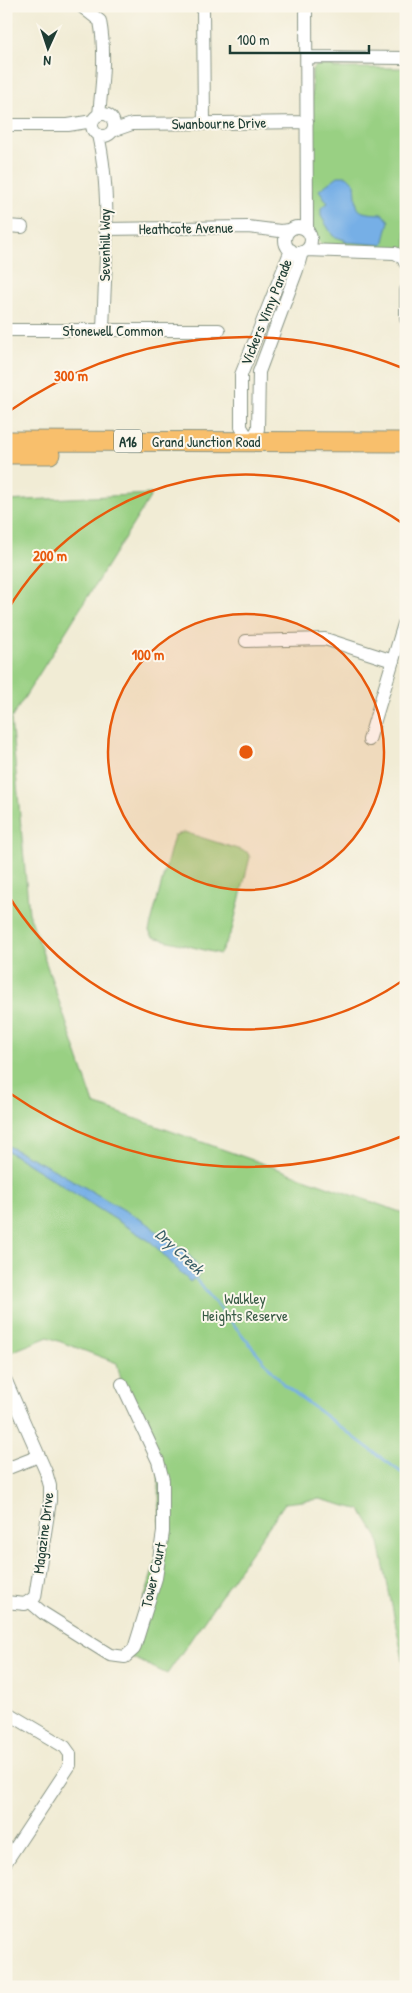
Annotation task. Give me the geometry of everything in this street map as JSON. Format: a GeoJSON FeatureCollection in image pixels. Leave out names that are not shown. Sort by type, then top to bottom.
{"type":"FeatureCollection","features":[{"type":"Feature","properties":{"kind":"highway","name":"Grand Junction Road"},"geometry":{"type":"LineString","coordinates":[[6,441],[250,448],[406,455]]}},
{"type":"Feature","properties":{"kind":"highway","name":"Grand Junction Road"},"geometry":{"type":"LineString","coordinates":[[6,454],[406,442]]}},
{"type":"Feature","properties":{"kind":"street","name":"Sevenhill Way"},"geometry":{"type":"LineString","coordinates":[[81,6],[100,22],[103,38],[105,228],[103,330]]}},
{"type":"Feature","properties":{"kind":"street"},"geometry":{"type":"LineString","coordinates":[[202,6],[204,124]]}},
{"type":"Feature","properties":{"kind":"street"},"geometry":{"type":"LineString","coordinates":[[296,249],[311,244],[301,231],[306,208],[306,6]]}},
{"type":"Feature","properties":{"kind":"street"},"geometry":{"type":"LineString","coordinates":[[307,57],[406,58]]}},
{"type":"Feature","properties":{"kind":"street","name":"Swanbourne Drive"},"geometry":{"type":"LineString","coordinates":[[6,125],[307,122]]}},
{"type":"Feature","properties":{"kind":"street"},"geometry":{"type":"LineString","coordinates":[[6,226],[22,227]]}},
{"type":"Feature","properties":{"kind":"street","name":"Heathcote Avenue"},"geometry":{"type":"LineString","coordinates":[[105,228],[248,227],[266,230],[301,231]]}},
{"type":"Feature","properties":{"kind":"street","name":"Heathcote Avenue"},"geometry":{"type":"LineString","coordinates":[[266,230],[296,249]]}},
{"type":"Feature","properties":{"kind":"street"},"geometry":{"type":"LineString","coordinates":[[296,249],[286,236],[301,231],[332,250]]}},
{"type":"Feature","properties":{"kind":"street"},"geometry":{"type":"LineString","coordinates":[[296,249],[395,253],[402,257],[406,264]]}},
{"type":"Feature","properties":{"kind":"street","name":"Vickers Vimy Parade"},"geometry":{"type":"LineString","coordinates":[[250,448],[241,427],[241,375],[296,249]]}},
{"type":"Feature","properties":{"kind":"street","name":"Vickers Vimy Parade"},"geometry":{"type":"LineString","coordinates":[[250,448],[258,429],[259,372],[297,270],[296,249]]}},
{"type":"Feature","properties":{"kind":"street"},"geometry":{"type":"LineString","coordinates":[[406,290],[406,318]]}},
{"type":"Feature","properties":{"kind":"street","name":"Stonewell Common"},"geometry":{"type":"LineString","coordinates":[[6,330],[219,330]]}},
{"type":"Feature","properties":{"kind":"street"},"geometry":{"type":"LineString","coordinates":[[369,740],[406,617]]}},
{"type":"Feature","properties":{"kind":"street"},"geometry":{"type":"LineString","coordinates":[[246,641],[325,639],[393,661]]}},
{"type":"Feature","properties":{"kind":"street","name":"Magazine Drive"},"geometry":{"type":"LineString","coordinates":[[6,1382],[48,1478],[50,1501],[35,1596],[30,1602]]}},
{"type":"Feature","properties":{"kind":"street","name":"Tower Court"},"geometry":{"type":"LineString","coordinates":[[30,1602],[43,1613],[110,1655],[125,1656],[134,1649],[156,1578],[163,1532],[163,1480],[158,1461],[122,1384]]}},
{"type":"Feature","properties":{"kind":"street"},"geometry":{"type":"LineString","coordinates":[[6,1469],[39,1456]]}},
{"type":"Feature","properties":{"kind":"street"},"geometry":{"type":"LineString","coordinates":[[6,1602],[20,1604],[30,1602]]}},
{"type":"Feature","properties":{"kind":"street"},"geometry":{"type":"LineString","coordinates":[[6,1712],[65,1747],[70,1754],[70,1766],[6,1862]]}},
{"type":"Feature","properties":{"kind":"green space"},"geometry":{"type":"Polygon","coordinates":[[[318,65],[332,65],[334,68],[406,68],[406,257],[325,247],[314,238],[310,229],[312,69],[318,65]]]}},
{"type":"Feature","properties":{"kind":"green space","name":"Walkley Heights Reserve"},"geometry":{"type":"Polygon","coordinates":[[[152,494],[11,719],[29,913],[94,1104],[406,1214],[406,1674],[378,1538],[361,1510],[320,1499],[285,1503],[167,1674],[127,1655],[161,1544],[158,1461],[122,1384],[117,1363],[48,1337],[6,1354],[6,501],[152,494]]]}},
{"type":"Feature","properties":{"kind":"green space"},"geometry":{"type":"Polygon","coordinates":[[[184,832],[247,852],[250,857],[232,930],[220,954],[153,937],[149,931],[174,836],[184,832]]]}},
{"type":"Feature","properties":{"kind":"water"},"geometry":{"type":"Polygon","coordinates":[[[338,176],[347,176],[355,184],[358,209],[366,213],[383,214],[389,221],[383,245],[344,242],[345,240],[333,236],[321,216],[321,208],[328,203],[319,190],[338,176]]]}},
{"type":"Feature","properties":{"kind":"water"},"geometry":{"type":"Polygon","coordinates":[[[6,1145],[53,1169],[150,1225],[156,1232],[186,1253],[197,1266],[200,1274],[190,1282],[151,1242],[6,1150],[6,1145]]]}},
{"type":"Feature","properties":{"kind":"waterway","name":"Dry Creek"},"geometry":{"type":"LineString","coordinates":[[194,1277],[284,1385],[406,1476]]}}]}
